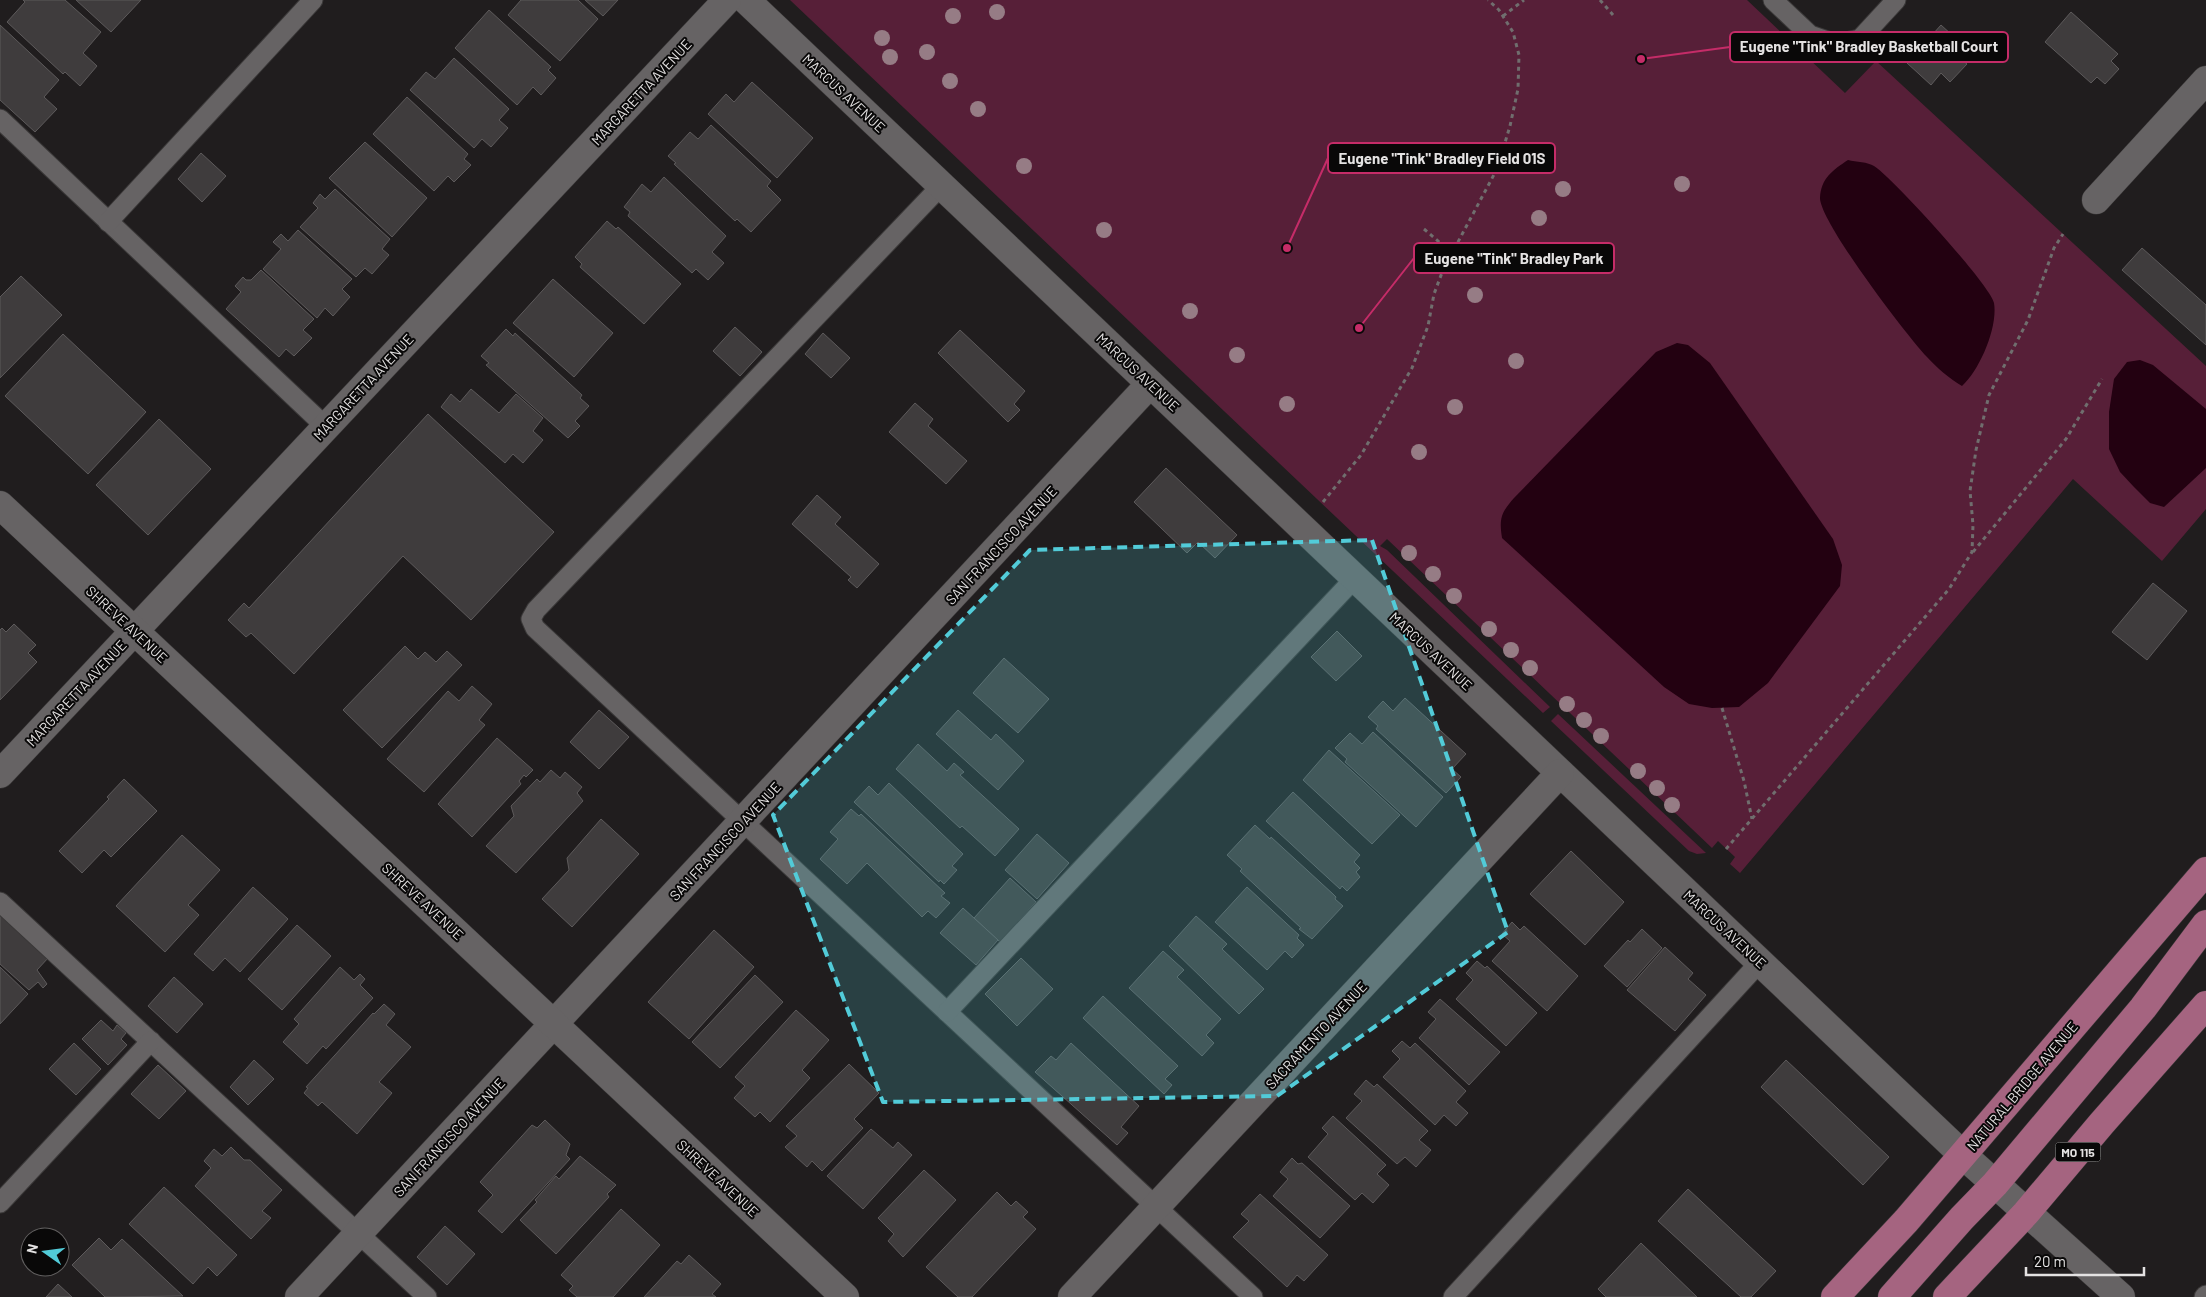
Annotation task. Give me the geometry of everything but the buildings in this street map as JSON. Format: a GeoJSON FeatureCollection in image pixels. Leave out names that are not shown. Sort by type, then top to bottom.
{"type":"FeatureCollection","features":[{"type":"Feature","properties":{"kind":"main road","name":"NATURAL BRIDGE AVENUE"},"geometry":{"type":"LineString","coordinates":[[1835,1297],[1906,1221],[2206,871]]}},
{"type":"Feature","properties":{"kind":"main road"},"geometry":{"type":"LineString","coordinates":[[1892,1297],[1962,1218],[1996,1184],[2143,1008],[2206,924]]}},
{"type":"Feature","properties":{"kind":"main road","name":"MO 115"},"geometry":{"type":"LineString","coordinates":[[1947,1297],[2026,1213],[2206,1005]]}},
{"type":"Feature","properties":{"kind":"street","name":"MARGARETTA AVENUE"},"geometry":{"type":"LineString","coordinates":[[0,774],[727,0]]}},
{"type":"Feature","properties":{"kind":"street","name":"MARCUS AVENUE"},"geometry":{"type":"LineString","coordinates":[[746,0],[1963,1155],[2121,1297]]}},
{"type":"Feature","properties":{"kind":"street"},"geometry":{"type":"LineString","coordinates":[[2096,200],[2206,80]]}},
{"type":"Feature","properties":{"kind":"street","name":"SAN FRANCISCO AVENUE"},"geometry":{"type":"LineString","coordinates":[[299,1297],[1150,384]]}},
{"type":"Feature","properties":{"kind":"street","name":"SHREVE AVENUE"},"geometry":{"type":"LineString","coordinates":[[0,505],[846,1297]]}},
{"type":"Feature","properties":{"kind":"street","name":"SACRAMENTO AVENUE"},"geometry":{"type":"LineString","coordinates":[[1072,1297],[1560,773]]}},
{"type":"Feature","properties":{"kind":"lane"},"geometry":{"type":"LineString","coordinates":[[108,222],[313,0]]}},
{"type":"Feature","properties":{"kind":"lane"},"geometry":{"type":"LineString","coordinates":[[1773,0],[1810,35],[1836,44],[1860,39],[1896,0]]}},
{"type":"Feature","properties":{"kind":"lane"},"geometry":{"type":"LineString","coordinates":[[0,119],[326,427]]}},
{"type":"Feature","properties":{"kind":"lane"},"geometry":{"type":"LineString","coordinates":[[941,186],[536,610],[531,619],[535,628],[1253,1297]]}},
{"type":"Feature","properties":{"kind":"lane"},"geometry":{"type":"LineString","coordinates":[[947,1012],[1355,578]]}},
{"type":"Feature","properties":{"kind":"lane"},"geometry":{"type":"LineString","coordinates":[[0,902],[428,1297]]}},
{"type":"Feature","properties":{"kind":"lane"},"geometry":{"type":"LineString","coordinates":[[1453,1297],[1760,962]]}},
{"type":"Feature","properties":{"kind":"lane"},"geometry":{"type":"LineString","coordinates":[[0,1203],[150,1041]]}},
{"type":"Feature","properties":{"kind":"path"},"geometry":{"type":"LineString","coordinates":[[1302,528],[1361,455],[1412,368],[1428,326],[1434,294],[1452,253],[1497,169],[1510,126],[1518,89],[1519,55],[1512,32],[1503,16],[1488,0]]}},
{"type":"Feature","properties":{"kind":"path"},"geometry":{"type":"LineString","coordinates":[[1503,16],[1524,0]]}},
{"type":"Feature","properties":{"kind":"path"},"geometry":{"type":"LineString","coordinates":[[1600,0],[1613,15]]}},
{"type":"Feature","properties":{"kind":"path"},"geometry":{"type":"LineString","coordinates":[[1424,229],[1452,253]]}},
{"type":"Feature","properties":{"kind":"path"},"geometry":{"type":"LineString","coordinates":[[1972,552],[1973,525],[1970,491],[1976,450],[1989,395],[2028,320],[2054,248],[2063,234]]}},
{"type":"Feature","properties":{"kind":"path"},"geometry":{"type":"LineString","coordinates":[[1726,848],[1949,589],[1972,552],[2066,439],[2102,379]]}},
{"type":"Feature","properties":{"kind":"path"},"geometry":{"type":"LineString","coordinates":[[1722,708],[1744,781],[1752,819]]}},
{"type":"Feature","properties":{"kind":"highlighted area"},"geometry":{"type":"Polygon","coordinates":[[[1372,540],[1508,932],[1277,1096],[883,1102],[773,815],[1030,550],[1372,540]]]}},
{"type":"Feature","properties":{"kind":"shaded area"},"geometry":{"type":"Polygon","coordinates":[[[790,0],[1747,0],[1845,93],[1876,61],[2206,366],[2206,509],[2162,561],[2073,479],[1740,873],[1730,864],[1735,857],[1718,841],[1712,848],[1387,539],[1380,546],[1387,550],[1550,707],[1543,713],[790,0]]]}},
{"type":"Feature","properties":{"kind":"shaded area"},"geometry":{"type":"Polygon","coordinates":[[[1848,160],[1874,166],[1884,174],[1940,232],[1989,293],[1994,303],[1995,313],[1990,336],[1975,370],[1962,386],[1935,365],[1902,327],[1866,279],[1824,211],[1820,198],[1825,180],[1833,171],[1848,160]]]}},
{"type":"Feature","properties":{"kind":"shaded area"},"geometry":{"type":"Polygon","coordinates":[[[1677,343],[1688,345],[1710,363],[1833,539],[1842,565],[1840,586],[1768,683],[1739,707],[1712,708],[1689,704],[1664,687],[1502,538],[1502,516],[1514,498],[1656,352],[1677,343]]]}},
{"type":"Feature","properties":{"kind":"shaded area"},"geometry":{"type":"Polygon","coordinates":[[[2140,360],[2153,365],[2206,409],[2206,468],[2164,507],[2150,503],[2134,487],[2120,472],[2109,449],[2109,412],[2114,379],[2127,362],[2140,360]]]}},
{"type":"Feature","properties":{"kind":"shaded area"},"geometry":{"type":"Polygon","coordinates":[[[1558,714],[1706,853],[1697,854],[1689,851],[1551,721],[1558,714]]]}},
{"type":"Feature","properties":{"kind":"place","name":"Eugene \"Tink\" Bradley Basketball Court"},"geometry":{"type":"Point","coordinates":[1641,59]}},
{"type":"Feature","properties":{"kind":"place","name":"Eugene \"Tink\" Bradley Field 01S"},"geometry":{"type":"Point","coordinates":[1287,248]}},
{"type":"Feature","properties":{"kind":"place","name":"Eugene \"Tink\" Bradley Park"},"geometry":{"type":"Point","coordinates":[1359,328]}}]}
